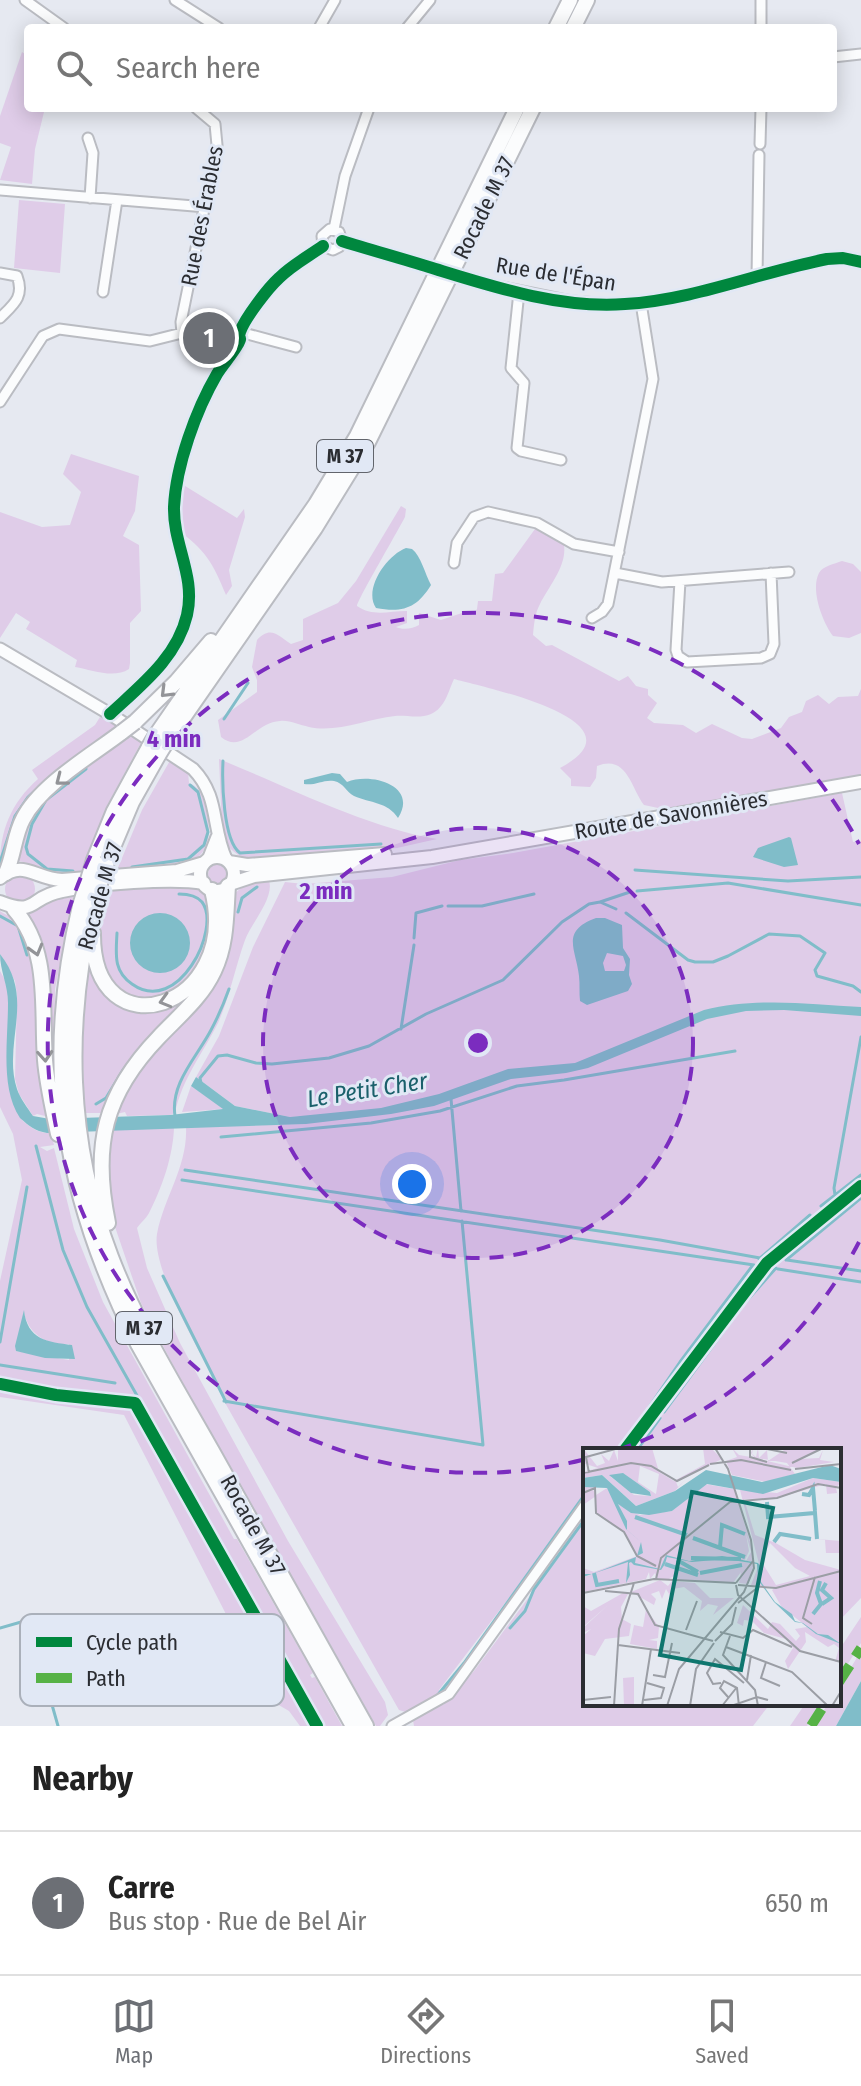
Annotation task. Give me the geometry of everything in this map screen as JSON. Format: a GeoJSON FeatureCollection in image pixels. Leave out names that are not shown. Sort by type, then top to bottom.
{"type":"FeatureCollection","features":[{"type":"Feature","properties":{"kind":"highway"},"geometry":{"type":"LineString","coordinates":[[558,24],[570,0]]}},
{"type":"Feature","properties":{"kind":"highway"},"geometry":{"type":"LineString","coordinates":[[575,24],[587,0]]}},
{"type":"Feature","properties":{"kind":"highway","name":"Rocade M 37"},"geometry":{"type":"LineString","coordinates":[[361,1725],[112,1293],[92,1242],[73,1171],[65,1115],[73,1068],[76,998],[86,906],[101,860],[158,744],[251,598],[316,504],[357,436],[515,112]]}},
{"type":"Feature","properties":{"kind":"highway","name":"Rocade M 37"},"geometry":{"type":"LineString","coordinates":[[158,744],[315,528],[362,452],[531,112]]}},
{"type":"Feature","properties":{"kind":"highway"},"geometry":{"type":"LineString","coordinates":[[2,877],[18,828],[31,806],[129,727],[176,682],[226,621],[251,598]]}},
{"type":"Feature","properties":{"kind":"highway"},"geometry":{"type":"LineString","coordinates":[[111,1259],[102,1186],[101,1146],[110,1113],[131,1069],[194,1001],[214,972],[225,934],[229,885]]}},
{"type":"Feature","properties":{"kind":"highway"},"geometry":{"type":"LineString","coordinates":[[86,906],[93,954],[103,981],[115,995],[126,1000],[156,1005],[183,994],[203,970],[215,935],[217,914],[208,887]]}},
{"type":"Feature","properties":{"kind":"highway"},"geometry":{"type":"LineString","coordinates":[[5,903],[29,930],[40,964],[45,1064],[65,1115],[70,1147]]}},
{"type":"Feature","properties":{"kind":"highway","name":"Rocade M 37"},"geometry":{"type":"LineString","coordinates":[[70,1147],[91,1194],[111,1259],[232,1499]]}},
{"type":"Feature","properties":{"kind":"main road","name":"Route de Savonnières"},"geometry":{"type":"LineString","coordinates":[[229,885],[264,874],[432,857],[861,782]]}},
{"type":"Feature","properties":{"kind":"main road","name":"Route de Savonnières"},"geometry":{"type":"LineString","coordinates":[[227,860],[247,865],[480,848]]}},
{"type":"Feature","properties":{"kind":"main road"},"geometry":{"type":"LineString","coordinates":[[2,877],[20,868],[53,880],[177,871],[219,857],[227,860],[234,875],[222,890],[174,881],[72,889],[47,895],[24,909],[5,903]]}},
{"type":"Feature","properties":{"kind":"main road"},"geometry":{"type":"LineString","coordinates":[[206,862],[201,876],[208,887]]}},
{"type":"Feature","properties":{"kind":"main road"},"geometry":{"type":"LineString","coordinates":[[34,874],[40,887],[36,901]]}},
{"type":"Feature","properties":{"kind":"street"},"geometry":{"type":"LineString","coordinates":[[25,0],[58,24]]}},
{"type":"Feature","properties":{"kind":"street"},"geometry":{"type":"LineString","coordinates":[[175,0],[213,24]]}},
{"type":"Feature","properties":{"kind":"street"},"geometry":{"type":"LineString","coordinates":[[410,24],[430,0]]}},
{"type":"Feature","properties":{"kind":"street"},"geometry":{"type":"LineString","coordinates":[[761,0],[761,24]]}},
{"type":"Feature","properties":{"kind":"street"},"geometry":{"type":"LineString","coordinates":[[321,24],[331,1]]}},
{"type":"Feature","properties":{"kind":"street"},"geometry":{"type":"LineString","coordinates":[[837,57],[861,54]]}},
{"type":"Feature","properties":{"kind":"street","name":"Rue des Érables"},"geometry":{"type":"LineString","coordinates":[[182,333],[181,322],[218,137],[215,124],[201,112]]}},
{"type":"Feature","properties":{"kind":"street"},"geometry":{"type":"LineString","coordinates":[[334,229],[345,176],[368,112]]}},
{"type":"Feature","properties":{"kind":"street"},"geometry":{"type":"LineString","coordinates":[[757,277],[761,112]]}},
{"type":"Feature","properties":{"kind":"street"},"geometry":{"type":"LineString","coordinates":[[88,138],[93,153],[90,198]]}},
{"type":"Feature","properties":{"kind":"street"},"geometry":{"type":"LineString","coordinates":[[0,190],[206,207]]}},
{"type":"Feature","properties":{"kind":"street"},"geometry":{"type":"LineString","coordinates":[[103,292],[117,200]]}},
{"type":"Feature","properties":{"kind":"street"},"geometry":{"type":"LineString","coordinates":[[334,229],[339,232],[342,241],[339,247],[333,250],[323,246],[322,236],[327,231],[334,229]]}},
{"type":"Feature","properties":{"kind":"street","name":"Rue de l'Épan"},"geometry":{"type":"LineString","coordinates":[[342,241],[519,292],[602,304],[641,303],[827,259],[843,258],[861,262]]}},
{"type":"Feature","properties":{"kind":"street"},"geometry":{"type":"LineString","coordinates":[[110,714],[156,671],[171,651],[187,617],[190,584],[176,529],[177,481],[184,454],[216,376],[238,344],[240,332],[279,277],[323,246]]}},
{"type":"Feature","properties":{"kind":"street"},"geometry":{"type":"LineString","coordinates":[[0,273],[17,276],[20,286],[16,303],[0,318]]}},
{"type":"Feature","properties":{"kind":"street"},"geometry":{"type":"LineString","coordinates":[[519,292],[511,368],[524,383],[517,448],[561,460]]}},
{"type":"Feature","properties":{"kind":"street"},"geometry":{"type":"LineString","coordinates":[[592,618],[606,608],[615,573],[653,379],[641,303]]}},
{"type":"Feature","properties":{"kind":"street"},"geometry":{"type":"LineString","coordinates":[[0,402],[43,336],[59,329],[150,341],[182,333],[240,332],[296,347]]}},
{"type":"Feature","properties":{"kind":"street"},"geometry":{"type":"LineString","coordinates":[[454,563],[457,543],[474,517],[488,512],[537,523],[574,544],[619,552]]}},
{"type":"Feature","properties":{"kind":"street"},"geometry":{"type":"LineString","coordinates":[[615,573],[662,582],[789,572]]}},
{"type":"Feature","properties":{"kind":"street"},"geometry":{"type":"LineString","coordinates":[[680,581],[678,656],[687,662],[761,658],[770,654],[774,644],[771,573]]}},
{"type":"Feature","properties":{"kind":"street"},"geometry":{"type":"LineString","coordinates":[[0,649],[183,761],[204,781],[211,795],[217,837],[227,860]]}},
{"type":"Feature","properties":{"kind":"street"},"geometry":{"type":"LineString","coordinates":[[206,862],[217,837]]}},
{"type":"Feature","properties":{"kind":"street"},"geometry":{"type":"LineString","coordinates":[[627,1448],[767,1263],[861,1186]]}},
{"type":"Feature","properties":{"kind":"street"},"geometry":{"type":"LineString","coordinates":[[392,1726],[449,1694],[583,1508]]}},
{"type":"Feature","properties":{"kind":"shaded area"},"geometry":{"type":"Polygon","coordinates":[[[22,52],[24,112],[44,112],[35,149],[32,184],[0,180],[11,147],[0,143],[0,116],[22,52]]]}},
{"type":"Feature","properties":{"kind":"shaded area"},"geometry":{"type":"Polygon","coordinates":[[[19,200],[65,204],[60,273],[14,268],[19,200]]]}},
{"type":"Feature","properties":{"kind":"shaded area"},"geometry":{"type":"Polygon","coordinates":[[[71,454],[139,476],[135,511],[123,536],[139,545],[141,611],[130,623],[130,663],[129,669],[123,672],[103,673],[75,667],[77,660],[26,629],[30,622],[16,613],[0,638],[0,512],[42,527],[70,525],[81,492],[63,474],[71,454]]]}},
{"type":"Feature","properties":{"kind":"shaded area"},"geometry":{"type":"Polygon","coordinates":[[[177,481],[237,518],[244,509],[245,517],[229,570],[232,586],[226,595],[207,558],[176,529],[177,481]]]}},
{"type":"Feature","properties":{"kind":"shaded area"},"geometry":{"type":"Polygon","coordinates":[[[401,506],[406,509],[405,517],[357,606],[375,612],[407,611],[407,623],[396,627],[401,629],[419,625],[419,613],[441,620],[465,612],[473,615],[478,601],[492,601],[495,574],[503,573],[535,529],[564,545],[563,561],[535,619],[533,635],[546,646],[552,645],[619,681],[628,676],[636,686],[648,689],[648,695],[657,703],[647,718],[654,723],[683,725],[696,733],[712,724],[742,738],[752,739],[781,728],[789,717],[802,712],[806,701],[818,695],[829,704],[838,697],[858,696],[861,689],[861,777],[663,809],[644,805],[627,775],[615,765],[597,766],[596,778],[590,787],[571,786],[571,779],[560,768],[582,751],[585,736],[574,722],[552,709],[525,699],[454,679],[443,704],[427,715],[395,716],[330,728],[280,721],[263,726],[236,742],[221,737],[218,720],[257,692],[252,667],[257,640],[270,633],[291,644],[303,640],[303,619],[338,603],[356,581],[401,506]]]}},
{"type":"Feature","properties":{"kind":"shaded area"},"geometry":{"type":"Polygon","coordinates":[[[842,561],[853,564],[861,572],[861,633],[849,638],[833,636],[829,630],[819,606],[816,588],[819,573],[842,561]]]}},
{"type":"Feature","properties":{"kind":"shaded area"},"geometry":{"type":"Polygon","coordinates":[[[100,717],[116,726],[105,735],[107,737],[45,784],[0,865],[2,840],[9,818],[38,779],[32,770],[95,725],[100,717]]]}},
{"type":"Feature","properties":{"kind":"shaded area"},"geometry":{"type":"Polygon","coordinates":[[[129,734],[142,741],[109,802],[80,875],[50,874],[15,861],[39,804],[69,775],[129,734]]]}},
{"type":"Feature","properties":{"kind":"shaded area"},"geometry":{"type":"Polygon","coordinates":[[[172,757],[188,772],[189,783],[200,791],[203,799],[209,834],[205,848],[196,858],[169,868],[117,870],[142,810],[172,757]]]}},
{"type":"Feature","properties":{"kind":"shaded area"},"geometry":{"type":"Polygon","coordinates":[[[219,759],[355,816],[437,839],[397,848],[242,858],[228,847],[222,827],[219,759]]]}},
{"type":"Feature","properties":{"kind":"shaded area"},"geometry":{"type":"Polygon","coordinates":[[[842,793],[853,842],[861,841],[861,1598],[841,1619],[841,1448],[583,1448],[583,1706],[768,1706],[753,1726],[414,1726],[412,1714],[399,1710],[224,1401],[223,1398],[226,1398],[182,1317],[162,1270],[157,1234],[180,1168],[186,1127],[306,1124],[307,1116],[290,1117],[235,1106],[196,1077],[219,1036],[253,947],[285,882],[304,884],[392,877],[460,860],[842,793]],[[559,1532],[439,1690],[443,1705],[474,1671],[564,1550],[559,1532]]]}},
{"type":"Feature","properties":{"kind":"shaded area"},"geometry":{"type":"Polygon","coordinates":[[[218,864],[225,867],[228,874],[225,881],[218,884],[211,881],[208,874],[211,867],[218,864]]]}},
{"type":"Feature","properties":{"kind":"shaded area"},"geometry":{"type":"Polygon","coordinates":[[[20,874],[31,878],[35,889],[31,900],[20,904],[9,900],[5,889],[9,878],[20,874]]]}},
{"type":"Feature","properties":{"kind":"shaded area"},"geometry":{"type":"Polygon","coordinates":[[[268,878],[269,893],[245,940],[222,1013],[188,1077],[175,1113],[116,1114],[140,1067],[200,1003],[234,894],[247,883],[268,878]]]}},
{"type":"Feature","properties":{"kind":"shaded area"},"geometry":{"type":"Polygon","coordinates":[[[180,886],[196,888],[207,898],[212,919],[205,952],[192,977],[171,995],[145,1000],[122,992],[108,979],[98,937],[110,891],[180,886]]]}},
{"type":"Feature","properties":{"kind":"shaded area"},"geometry":{"type":"Polygon","coordinates":[[[74,893],[55,989],[54,1080],[26,916],[42,902],[74,893]]]}},
{"type":"Feature","properties":{"kind":"shaded area"},"geometry":{"type":"Polygon","coordinates":[[[0,911],[20,925],[33,962],[41,1016],[49,1117],[33,1116],[19,1094],[15,1079],[17,995],[15,981],[0,954],[0,911]]]}},
{"type":"Feature","properties":{"kind":"shaded area"},"geometry":{"type":"Polygon","coordinates":[[[89,962],[100,985],[109,995],[172,1005],[187,996],[191,999],[105,1113],[85,1113],[82,1038],[89,962]]]}},
{"type":"Feature","properties":{"kind":"shaded area"},"geometry":{"type":"Polygon","coordinates":[[[0,971],[12,1007],[14,1085],[23,1121],[36,1130],[51,1133],[54,1145],[40,1147],[47,1151],[54,1148],[74,1229],[103,1302],[234,1539],[237,1539],[280,1614],[255,1614],[136,1403],[131,1399],[53,1392],[0,1383],[0,1281],[22,1180],[13,1134],[0,1107],[0,971]],[[24,1312],[16,1351],[69,1360],[69,1344],[46,1341],[30,1327],[24,1312]]]}},
{"type":"Feature","properties":{"kind":"shaded area"},"geometry":{"type":"Polygon","coordinates":[[[191,1086],[225,1109],[182,1112],[191,1086]]]}},
{"type":"Feature","properties":{"kind":"shaded area"},"geometry":{"type":"Polygon","coordinates":[[[174,1128],[172,1150],[162,1183],[149,1213],[137,1228],[147,1268],[180,1343],[288,1541],[385,1702],[388,1715],[380,1726],[376,1726],[141,1303],[113,1221],[105,1168],[112,1130],[174,1128]]]}},
{"type":"Feature","properties":{"kind":"shaded area"},"geometry":{"type":"Polygon","coordinates":[[[0,1386],[132,1405],[250,1614],[226,1614],[124,1415],[0,1397],[0,1386]]]}},
{"type":"Feature","properties":{"kind":"shaded area"},"geometry":{"type":"Polygon","coordinates":[[[861,1617],[861,1643],[841,1675],[841,1647],[861,1617]]]}},
{"type":"Feature","properties":{"kind":"shaded area"},"geometry":{"type":"Polygon","coordinates":[[[284,1622],[313,1673],[310,1675],[315,1677],[342,1726],[318,1726],[284,1666],[284,1622]]]}},
{"type":"Feature","properties":{"kind":"shaded area"},"geometry":{"type":"Polygon","coordinates":[[[861,1651],[861,1681],[836,1726],[813,1726],[827,1706],[841,1706],[841,1684],[861,1651]]]}},
{"type":"Feature","properties":{"kind":"shaded area"},"geometry":{"type":"Polygon","coordinates":[[[284,1677],[310,1726],[300,1726],[289,1711],[280,1706],[284,1706],[284,1677]]]}},
{"type":"Feature","properties":{"kind":"shaded area"},"geometry":{"type":"Polygon","coordinates":[[[804,1706],[821,1706],[807,1726],[790,1726],[804,1706]]]}},
{"type":"Feature","properties":{"kind":"water"},"geometry":{"type":"Polygon","coordinates":[[[406,548],[412,549],[418,556],[431,585],[415,604],[408,607],[394,610],[376,608],[373,592],[379,574],[391,558],[406,548]]]}},
{"type":"Feature","properties":{"kind":"water"},"geometry":{"type":"Polygon","coordinates":[[[340,774],[347,782],[379,780],[397,789],[403,807],[398,818],[384,806],[354,796],[337,782],[304,784],[304,780],[340,774]]]}},
{"type":"Feature","properties":{"kind":"water"},"geometry":{"type":"Polygon","coordinates":[[[789,837],[798,865],[784,867],[753,857],[758,848],[789,837]]]}},
{"type":"Feature","properties":{"kind":"water"},"geometry":{"type":"Polygon","coordinates":[[[160,913],[181,922],[190,943],[181,964],[160,973],[139,964],[130,943],[139,922],[160,913]]]}},
{"type":"Feature","properties":{"kind":"water"},"geometry":{"type":"Polygon","coordinates":[[[605,918],[622,925],[623,948],[630,959],[632,984],[628,991],[587,1005],[580,1001],[573,942],[574,935],[585,923],[605,918]],[[607,953],[603,963],[605,971],[624,971],[623,956],[607,953]]]}},
{"type":"Feature","properties":{"kind":"water"},"geometry":{"type":"Polygon","coordinates":[[[0,954],[16,988],[13,1072],[17,1089],[33,1116],[50,1119],[170,1115],[223,1109],[191,1086],[196,1077],[235,1106],[290,1117],[381,1108],[439,1094],[508,1069],[575,1063],[704,1010],[724,1006],[782,1002],[861,1007],[861,1016],[784,1010],[746,1011],[707,1019],[588,1068],[511,1079],[434,1106],[391,1114],[306,1124],[47,1133],[32,1128],[20,1118],[10,1093],[6,1064],[8,996],[0,954]]]}},
{"type":"Feature","properties":{"kind":"water"},"geometry":{"type":"Polygon","coordinates":[[[24,1310],[29,1328],[34,1333],[47,1341],[72,1345],[75,1359],[45,1358],[16,1351],[24,1310]]]}},
{"type":"Feature","properties":{"kind":"water"},"geometry":{"type":"Polygon","coordinates":[[[861,1681],[861,1726],[836,1726],[861,1681]]]}},
{"type":"Feature","properties":{"kind":"waterway"},"geometry":{"type":"LineString","coordinates":[[224,719],[248,683]]}},
{"type":"Feature","properties":{"kind":"waterway"},"geometry":{"type":"LineString","coordinates":[[223,761],[227,824],[234,846],[240,853],[381,844]]}},
{"type":"Feature","properties":{"kind":"waterway"},"geometry":{"type":"LineString","coordinates":[[73,871],[47,869],[28,854],[26,847],[32,824],[46,800],[86,769]]}},
{"type":"Feature","properties":{"kind":"waterway"},"geometry":{"type":"LineString","coordinates":[[0,862],[15,816],[28,797],[56,772]]}},
{"type":"Feature","properties":{"kind":"waterway"},"geometry":{"type":"LineString","coordinates":[[132,867],[188,859],[204,845],[208,832],[198,792],[190,785]]}},
{"type":"Feature","properties":{"kind":"waterway"},"geometry":{"type":"LineString","coordinates":[[635,870],[788,881],[861,877]]}},
{"type":"Feature","properties":{"kind":"waterway"},"geometry":{"type":"LineString","coordinates":[[637,891],[728,883],[861,905]]}},
{"type":"Feature","properties":{"kind":"waterway"},"geometry":{"type":"LineString","coordinates":[[238,912],[242,898],[257,887]]}},
{"type":"Feature","properties":{"kind":"waterway"},"geometry":{"type":"LineString","coordinates":[[600,902],[630,892]]}},
{"type":"Feature","properties":{"kind":"waterway"},"geometry":{"type":"LineString","coordinates":[[117,933],[117,962],[126,979],[149,991],[165,989],[180,979],[192,965],[206,930],[207,914],[202,902],[194,896],[179,894]]}},
{"type":"Feature","properties":{"kind":"waterway"},"geometry":{"type":"LineString","coordinates":[[448,906],[482,906],[534,894]]}},
{"type":"Feature","properties":{"kind":"waterway"},"geometry":{"type":"LineString","coordinates":[[201,1083],[200,1078],[218,1056],[272,1064],[329,1058],[369,1046],[426,1014],[503,980],[562,922],[589,904],[600,902],[616,909]]}},
{"type":"Feature","properties":{"kind":"waterway"},"geometry":{"type":"LineString","coordinates":[[414,938],[416,913],[442,906]]}},
{"type":"Feature","properties":{"kind":"waterway"},"geometry":{"type":"LineString","coordinates":[[626,913],[688,960],[695,962],[713,962],[769,934],[800,936],[825,953],[815,970],[817,976],[853,986],[861,992]]}},
{"type":"Feature","properties":{"kind":"waterway"},"geometry":{"type":"LineString","coordinates":[[0,916],[18,926],[27,955]]}},
{"type":"Feature","properties":{"kind":"waterway"},"geometry":{"type":"LineString","coordinates":[[401,1029],[414,945]]}},
{"type":"Feature","properties":{"kind":"waterway"},"geometry":{"type":"LineString","coordinates":[[175,1116],[181,1081],[211,1030],[229,989]]}},
{"type":"Feature","properties":{"kind":"waterway"},"geometry":{"type":"LineString","coordinates":[[96,1104],[106,1098],[123,1070],[151,1036]]}},
{"type":"Feature","properties":{"kind":"waterway"},"geometry":{"type":"LineString","coordinates":[[835,1195],[861,1037]]}},
{"type":"Feature","properties":{"kind":"waterway"},"geometry":{"type":"LineString","coordinates":[[221,1137],[371,1123],[440,1111],[517,1086],[735,1051]]}},
{"type":"Feature","properties":{"kind":"waterway"},"geometry":{"type":"LineString","coordinates":[[451,1099],[461,1211]]}},
{"type":"Feature","properties":{"kind":"waterway"},"geometry":{"type":"LineString","coordinates":[[36,1146],[63,1250],[87,1307],[260,1614]]}},
{"type":"Feature","properties":{"kind":"waterway"},"geometry":{"type":"LineString","coordinates":[[185,1170],[660,1240],[760,1258]]}},
{"type":"Feature","properties":{"kind":"waterway"},"geometry":{"type":"LineString","coordinates":[[821,1206],[861,1175]]}},
{"type":"Feature","properties":{"kind":"waterway"},"geometry":{"type":"LineString","coordinates":[[182,1180],[754,1265]]}},
{"type":"Feature","properties":{"kind":"waterway"},"geometry":{"type":"LineString","coordinates":[[0,1342],[27,1187]]}},
{"type":"Feature","properties":{"kind":"waterway"},"geometry":{"type":"LineString","coordinates":[[786,1260],[861,1198]]}},
{"type":"Feature","properties":{"kind":"waterway"},"geometry":{"type":"LineString","coordinates":[[759,1259],[810,1215]]}},
{"type":"Feature","properties":{"kind":"waterway"},"geometry":{"type":"LineString","coordinates":[[224,1401],[483,1445],[462,1221]]}},
{"type":"Feature","properties":{"kind":"waterway"},"geometry":{"type":"LineString","coordinates":[[787,1260],[861,1271]]}},
{"type":"Feature","properties":{"kind":"waterway"},"geometry":{"type":"LineString","coordinates":[[649,1407],[753,1265]]}},
{"type":"Feature","properties":{"kind":"waterway"},"geometry":{"type":"LineString","coordinates":[[664,1412],[743,1305],[776,1268]]}},
{"type":"Feature","properties":{"kind":"waterway"},"geometry":{"type":"LineString","coordinates":[[778,1269],[861,1282]]}},
{"type":"Feature","properties":{"kind":"waterway"},"geometry":{"type":"LineString","coordinates":[[163,1276],[226,1402]]}},
{"type":"Feature","properties":{"kind":"waterway"},"geometry":{"type":"LineString","coordinates":[[0,1365],[115,1383]]}},
{"type":"Feature","properties":{"kind":"waterway"},"geometry":{"type":"LineString","coordinates":[[638,1448],[660,1418]]}},
{"type":"Feature","properties":{"kind":"waterway"},"geometry":{"type":"LineString","coordinates":[[436,1697],[464,1663],[583,1497]]}},
{"type":"Feature","properties":{"kind":"waterway"},"geometry":{"type":"LineString","coordinates":[[510,1628],[525,1611],[534,1589],[583,1522]]}},
{"type":"Feature","properties":{"kind":"waterway"},"geometry":{"type":"LineString","coordinates":[[0,1628],[20,1622]]}},
{"type":"Feature","properties":{"kind":"waterway"},"geometry":{"type":"LineString","coordinates":[[284,1656],[323,1725]]}},
{"type":"Feature","properties":{"kind":"waterway"},"geometry":{"type":"LineString","coordinates":[[52,1706],[58,1726]]}},
{"type":"Feature","properties":{"kind":"marked path"},"geometry":{"type":"LineString","coordinates":[[841,1679],[861,1648]]}},
{"type":"Feature","properties":{"kind":"marked path"},"geometry":{"type":"LineString","coordinates":[[811,1726],[824,1706]]}},
{"type":"Feature","properties":{"kind":"cycle path"},"geometry":{"type":"LineString","coordinates":[[342,241],[476,282],[550,300],[600,305],[676,297],[827,259],[843,258],[861,262]]}},
{"type":"Feature","properties":{"kind":"cycle path"},"geometry":{"type":"LineString","coordinates":[[110,714],[166,658],[187,615],[189,587],[174,507],[183,456],[202,404],[217,374],[238,344],[243,326],[263,296],[284,273],[323,246]]}},
{"type":"Feature","properties":{"kind":"cycle path"},"geometry":{"type":"LineString","coordinates":[[627,1448],[767,1263],[861,1186]]}},
{"type":"Feature","properties":{"kind":"cycle path"},"geometry":{"type":"LineString","coordinates":[[0,1384],[56,1395],[135,1403],[254,1614]]}},
{"type":"Feature","properties":{"kind":"cycle path"},"geometry":{"type":"LineString","coordinates":[[284,1667],[317,1726]]}},
{"type":"Feature","properties":{"kind":"place","name":"Carre"},"geometry":{"type":"Point","coordinates":[209,338]}},
{"type":"Feature","properties":{"kind":"water label","name":"Le Petit Cher"},"geometry":{"type":"Point","coordinates":[367,1090]}}]}
